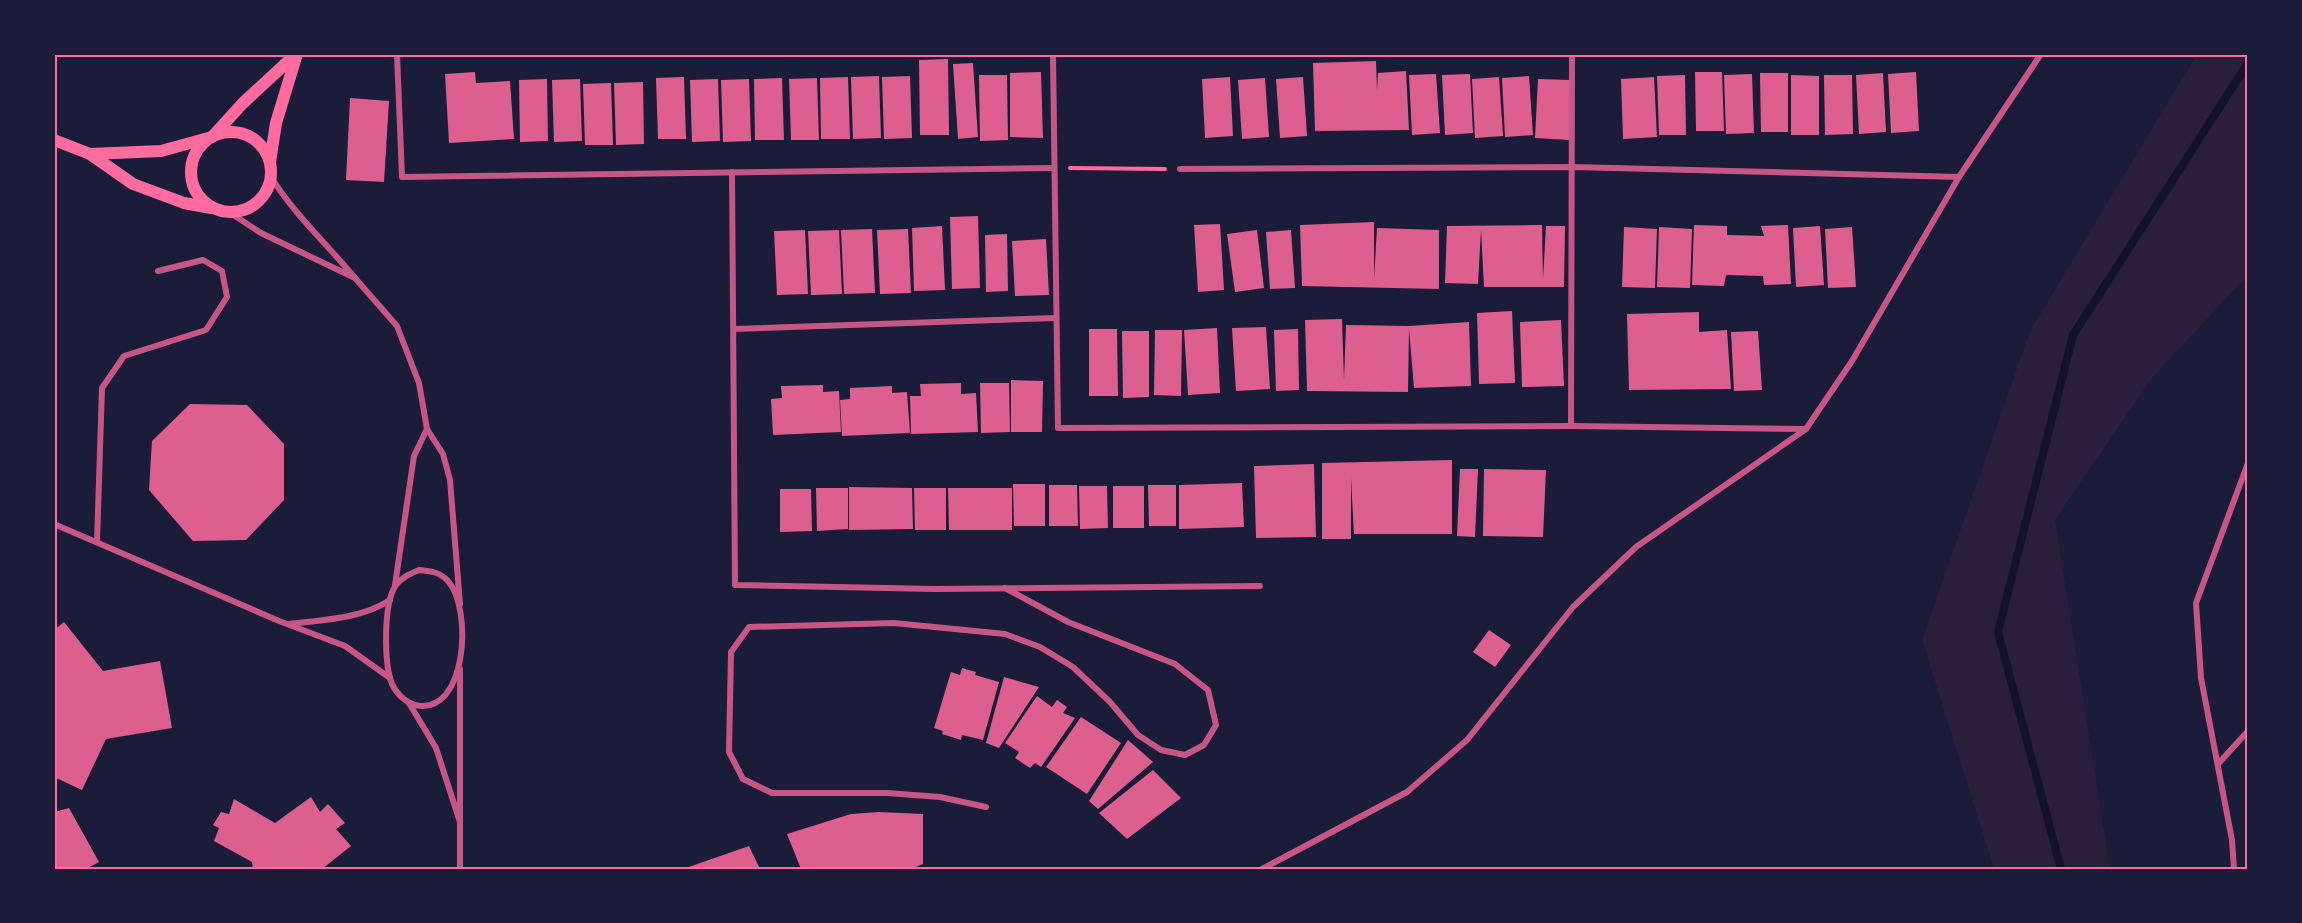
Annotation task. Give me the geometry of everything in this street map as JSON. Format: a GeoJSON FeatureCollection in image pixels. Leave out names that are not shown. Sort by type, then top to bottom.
{"type":"FeatureCollection","features":[{"type":"Feature","properties":{"kind":"main road"},"geometry":{"type":"LineString","coordinates":[[215,208],[203,200],[194,188],[191,174],[196,153],[243,103],[297,54]]}},
{"type":"Feature","properties":{"kind":"main road"},"geometry":{"type":"LineString","coordinates":[[54,140],[90,154],[133,184],[184,203],[229,212],[244,210],[257,203],[266,192],[271,177],[270,163],[276,123],[297,54]]}},
{"type":"Feature","properties":{"kind":"main road"},"geometry":{"type":"LineString","coordinates":[[90,154],[161,151],[225,132],[240,133],[254,139],[264,150],[270,163]]}},
{"type":"Feature","properties":{"kind":"street"},"geometry":{"type":"LineString","coordinates":[[397,54],[402,177],[1054,168]]}},
{"type":"Feature","properties":{"kind":"street"},"geometry":{"type":"LineString","coordinates":[[1053,54],[1058,428],[1571,426],[1806,429]]}},
{"type":"Feature","properties":{"kind":"street"},"geometry":{"type":"LineString","coordinates":[[1571,426],[1572,54]]}},
{"type":"Feature","properties":{"kind":"street"},"geometry":{"type":"LineString","coordinates":[[1262,869],[1407,792],[1467,740],[1573,607],[1636,548],[1806,429],[1852,361],[1959,177],[2041,54]]}},
{"type":"Feature","properties":{"kind":"street"},"geometry":{"type":"LineString","coordinates":[[1180,169],[1573,167],[1959,177]]}},
{"type":"Feature","properties":{"kind":"street"},"geometry":{"type":"LineString","coordinates":[[732,171],[735,585],[1005,588],[1260,586]]}},
{"type":"Feature","properties":{"kind":"street"},"geometry":{"type":"LineString","coordinates":[[271,177],[287,203],[315,230],[397,326],[419,383],[427,429],[442,454],[450,480],[460,604],[462,828],[460,869]]}},
{"type":"Feature","properties":{"kind":"street"},"geometry":{"type":"LineString","coordinates":[[229,212],[261,233],[355,278]]}},
{"type":"Feature","properties":{"kind":"street"},"geometry":{"type":"LineString","coordinates":[[97,542],[102,388],[124,356],[206,330],[226,297],[222,271],[203,260],[158,271]]}},
{"type":"Feature","properties":{"kind":"street"},"geometry":{"type":"LineString","coordinates":[[734,329],[1056,318]]}},
{"type":"Feature","properties":{"kind":"street"},"geometry":{"type":"LineString","coordinates":[[427,429],[414,456],[395,586],[390,600],[386,646],[393,687],[409,703],[436,748],[462,828]]}},
{"type":"Feature","properties":{"kind":"street"},"geometry":{"type":"LineString","coordinates":[[2234,869],[2232,840],[2201,678],[2196,603],[2248,463]]}},
{"type":"Feature","properties":{"kind":"street"},"geometry":{"type":"LineString","coordinates":[[54,524],[345,646],[390,678]]}},
{"type":"Feature","properties":{"kind":"street"},"geometry":{"type":"LineString","coordinates":[[395,586],[404,577],[419,570],[435,572],[448,581],[460,604]]}},
{"type":"Feature","properties":{"kind":"street"},"geometry":{"type":"LineString","coordinates":[[986,807],[940,797],[887,793],[772,793],[743,779],[729,752],[731,652],[749,627],[894,623],[1005,634],[1040,647],[1073,667],[1110,702],[1138,735],[1161,750],[1185,755],[1204,745],[1216,725],[1209,690],[1175,664],[1068,621],[1005,588]]}},
{"type":"Feature","properties":{"kind":"street"},"geometry":{"type":"LineString","coordinates":[[289,624],[340,618],[378,607],[390,600]]}},
{"type":"Feature","properties":{"kind":"street"},"geometry":{"type":"LineString","coordinates":[[409,703],[425,707],[441,701],[460,665]]}},
{"type":"Feature","properties":{"kind":"street"},"geometry":{"type":"LineString","coordinates":[[2218,764],[2248,730]]}},
{"type":"Feature","properties":{"kind":"path"},"geometry":{"type":"LineString","coordinates":[[1054,168],[1180,169]]}},
{"type":"Feature","properties":{"kind":"shaded area"},"geometry":{"type":"Polygon","coordinates":[[[2197,54],[2248,54],[2248,275],[2151,379],[2055,520],[2110,869],[1994,869],[1922,640],[2030,331],[2197,54]]]}},
{"type":"Feature","properties":{"kind":"building"},"geometry":{"type":"Polygon","coordinates":[[[948,59],[949,135],[920,135],[919,60],[948,59]]]}},
{"type":"Feature","properties":{"kind":"building"},"geometry":{"type":"Polygon","coordinates":[[[1376,61],[1377,90],[1378,73],[1406,71],[1409,130],[1315,131],[1313,63],[1376,61]]]}},
{"type":"Feature","properties":{"kind":"building"},"geometry":{"type":"Polygon","coordinates":[[[973,63],[978,137],[958,139],[953,64],[973,63]]]}},
{"type":"Feature","properties":{"kind":"building"},"geometry":{"type":"Polygon","coordinates":[[[475,72],[476,83],[510,81],[514,139],[449,143],[445,74],[475,72]]]}},
{"type":"Feature","properties":{"kind":"building"},"geometry":{"type":"Polygon","coordinates":[[[1041,72],[1043,138],[1010,137],[1010,73],[1041,72]]]}},
{"type":"Feature","properties":{"kind":"building"},"geometry":{"type":"Polygon","coordinates":[[[1695,72],[1722,72],[1724,131],[1696,131],[1695,72]]]}},
{"type":"Feature","properties":{"kind":"building"},"geometry":{"type":"Polygon","coordinates":[[[1916,72],[1919,131],[1891,133],[1888,74],[1916,72]]]}},
{"type":"Feature","properties":{"kind":"building"},"geometry":{"type":"Polygon","coordinates":[[[1760,73],[1788,73],[1788,132],[1761,132],[1760,73]]]}},
{"type":"Feature","properties":{"kind":"building"},"geometry":{"type":"Polygon","coordinates":[[[1883,73],[1886,132],[1859,134],[1856,75],[1883,73]]]}},
{"type":"Feature","properties":{"kind":"building"},"geometry":{"type":"Polygon","coordinates":[[[1436,74],[1440,133],[1412,135],[1409,75],[1436,74]]]}},
{"type":"Feature","properties":{"kind":"building"},"geometry":{"type":"Polygon","coordinates":[[[1470,74],[1473,133],[1445,135],[1442,75],[1470,74]]]}},
{"type":"Feature","properties":{"kind":"building"},"geometry":{"type":"Polygon","coordinates":[[[1752,74],[1754,133],[1726,134],[1724,75],[1752,74]]]}},
{"type":"Feature","properties":{"kind":"building"},"geometry":{"type":"Polygon","coordinates":[[[979,75],[1007,75],[1008,140],[980,141],[979,75]]]}},
{"type":"Feature","properties":{"kind":"building"},"geometry":{"type":"Polygon","coordinates":[[[1685,75],[1686,135],[1659,135],[1657,76],[1685,75]]]}},
{"type":"Feature","properties":{"kind":"building"},"geometry":{"type":"Polygon","coordinates":[[[1791,75],[1819,76],[1819,135],[1791,135],[1791,75]]]}},
{"type":"Feature","properties":{"kind":"building"},"geometry":{"type":"Polygon","coordinates":[[[1824,75],[1852,75],[1853,134],[1825,135],[1824,75]]]}},
{"type":"Feature","properties":{"kind":"building"},"geometry":{"type":"Polygon","coordinates":[[[879,76],[881,138],[853,139],[851,77],[879,76]]]}},
{"type":"Feature","properties":{"kind":"building"},"geometry":{"type":"Polygon","coordinates":[[[910,76],[912,138],[884,139],[882,77],[910,76]]]}},
{"type":"Feature","properties":{"kind":"building"},"geometry":{"type":"Polygon","coordinates":[[[1529,76],[1533,135],[1505,137],[1502,78],[1529,76]]]}},
{"type":"Feature","properties":{"kind":"building"},"geometry":{"type":"Polygon","coordinates":[[[684,77],[686,139],[658,139],[656,78],[684,77]]]}},
{"type":"Feature","properties":{"kind":"building"},"geometry":{"type":"Polygon","coordinates":[[[848,77],[850,139],[821,139],[820,78],[848,77]]]}},
{"type":"Feature","properties":{"kind":"building"},"geometry":{"type":"Polygon","coordinates":[[[1230,77],[1233,136],[1205,138],[1202,79],[1230,77]]]}},
{"type":"Feature","properties":{"kind":"building"},"geometry":{"type":"Polygon","coordinates":[[[1303,77],[1307,136],[1280,138],[1276,79],[1303,77]]]}},
{"type":"Feature","properties":{"kind":"building"},"geometry":{"type":"Polygon","coordinates":[[[1499,77],[1503,136],[1475,138],[1472,79],[1499,77]]]}},
{"type":"Feature","properties":{"kind":"building"},"geometry":{"type":"Polygon","coordinates":[[[1654,77],[1657,137],[1623,139],[1621,79],[1654,77]]]}},
{"type":"Feature","properties":{"kind":"building"},"geometry":{"type":"Polygon","coordinates":[[[782,78],[784,140],[755,140],[754,79],[782,78]]]}},
{"type":"Feature","properties":{"kind":"building"},"geometry":{"type":"Polygon","coordinates":[[[817,78],[819,140],[791,140],[789,79],[817,78]]]}},
{"type":"Feature","properties":{"kind":"building"},"geometry":{"type":"Polygon","coordinates":[[[1265,78],[1269,137],[1242,139],[1238,80],[1265,78]]]}},
{"type":"Feature","properties":{"kind":"building"},"geometry":{"type":"Polygon","coordinates":[[[547,79],[548,141],[520,142],[519,80],[547,79]]]}},
{"type":"Feature","properties":{"kind":"building"},"geometry":{"type":"Polygon","coordinates":[[[580,79],[582,141],[554,142],[552,80],[580,79]]]}},
{"type":"Feature","properties":{"kind":"building"},"geometry":{"type":"Polygon","coordinates":[[[718,79],[720,141],[692,142],[690,80],[718,79]]]}},
{"type":"Feature","properties":{"kind":"building"},"geometry":{"type":"Polygon","coordinates":[[[749,79],[751,141],[723,142],[721,80],[749,79]]]}},
{"type":"Feature","properties":{"kind":"building"},"geometry":{"type":"Polygon","coordinates":[[[1538,79],[1570,80],[1569,140],[1535,138],[1538,79]]]}},
{"type":"Feature","properties":{"kind":"building"},"geometry":{"type":"Polygon","coordinates":[[[643,82],[644,144],[616,145],[614,83],[643,82]]]}},
{"type":"Feature","properties":{"kind":"building"},"geometry":{"type":"Polygon","coordinates":[[[611,83],[613,145],[585,145],[583,84],[611,83]]]}},
{"type":"Feature","properties":{"kind":"building"},"geometry":{"type":"Polygon","coordinates":[[[350,98],[389,101],[384,182],[346,180],[350,98]]]}},
{"type":"Feature","properties":{"kind":"building"},"geometry":{"type":"Polygon","coordinates":[[[978,216],[980,288],[952,289],[950,217],[978,216]]]}},
{"type":"Feature","properties":{"kind":"building"},"geometry":{"type":"Polygon","coordinates":[[[1374,222],[1374,279],[1377,228],[1439,230],[1439,289],[1302,286],[1300,225],[1374,222]]]}},
{"type":"Feature","properties":{"kind":"building"},"geometry":{"type":"Polygon","coordinates":[[[1220,224],[1224,290],[1198,292],[1194,225],[1220,224]]]}},
{"type":"Feature","properties":{"kind":"building"},"geometry":{"type":"Polygon","coordinates":[[[1542,225],[1543,279],[1546,226],[1565,226],[1564,287],[1484,287],[1481,230],[1478,284],[1445,283],[1447,226],[1542,225]]]}},
{"type":"Feature","properties":{"kind":"building"},"geometry":{"type":"Polygon","coordinates":[[[1694,225],[1727,226],[1727,235],[1764,236],[1761,226],[1788,225],[1791,284],[1764,285],[1763,276],[1726,275],[1724,286],[1692,285],[1694,225]]]}},
{"type":"Feature","properties":{"kind":"building"},"geometry":{"type":"Polygon","coordinates":[[[942,226],[945,290],[914,291],[912,228],[942,226]]]}},
{"type":"Feature","properties":{"kind":"building"},"geometry":{"type":"Polygon","coordinates":[[[1820,226],[1824,285],[1796,287],[1793,228],[1820,226]]]}},
{"type":"Feature","properties":{"kind":"building"},"geometry":{"type":"Polygon","coordinates":[[[1624,227],[1657,229],[1655,288],[1622,287],[1624,227]]]}},
{"type":"Feature","properties":{"kind":"building"},"geometry":{"type":"Polygon","coordinates":[[[1659,227],[1692,229],[1690,288],[1657,287],[1659,227]]]}},
{"type":"Feature","properties":{"kind":"building"},"geometry":{"type":"Polygon","coordinates":[[[1852,227],[1856,287],[1828,288],[1825,229],[1852,227]]]}},
{"type":"Feature","properties":{"kind":"building"},"geometry":{"type":"Polygon","coordinates":[[[872,229],[875,293],[844,294],[841,230],[872,229]]]}},
{"type":"Feature","properties":{"kind":"building"},"geometry":{"type":"Polygon","coordinates":[[[908,229],[911,293],[880,294],[877,230],[908,229]]]}},
{"type":"Feature","properties":{"kind":"building"},"geometry":{"type":"Polygon","coordinates":[[[805,230],[808,294],[777,295],[774,231],[805,230]]]}},
{"type":"Feature","properties":{"kind":"building"},"geometry":{"type":"Polygon","coordinates":[[[839,230],[842,294],[811,295],[808,231],[839,230]]]}},
{"type":"Feature","properties":{"kind":"building"},"geometry":{"type":"Polygon","coordinates":[[[1257,230],[1264,288],[1235,292],[1227,234],[1257,230]]]}},
{"type":"Feature","properties":{"kind":"building"},"geometry":{"type":"Polygon","coordinates":[[[1291,230],[1295,288],[1270,289],[1266,232],[1291,230]]]}},
{"type":"Feature","properties":{"kind":"building"},"geometry":{"type":"Polygon","coordinates":[[[1007,234],[1008,291],[986,292],[985,235],[1007,234]]]}},
{"type":"Feature","properties":{"kind":"building"},"geometry":{"type":"Polygon","coordinates":[[[1046,239],[1049,295],[1015,296],[1012,241],[1046,239]]]}},
{"type":"Feature","properties":{"kind":"building"},"geometry":{"type":"Polygon","coordinates":[[[1512,311],[1515,383],[1479,384],[1477,313],[1512,311]]]}},
{"type":"Feature","properties":{"kind":"building"},"geometry":{"type":"Polygon","coordinates":[[[1699,312],[1699,332],[1727,330],[1731,389],[1629,390],[1627,314],[1699,312]]]}},
{"type":"Feature","properties":{"kind":"building"},"geometry":{"type":"Polygon","coordinates":[[[1342,319],[1344,380],[1346,325],[1409,326],[1469,322],[1471,386],[1414,388],[1409,329],[1408,392],[1307,391],[1305,320],[1342,319]]]}},
{"type":"Feature","properties":{"kind":"building"},"geometry":{"type":"Polygon","coordinates":[[[1561,320],[1564,386],[1522,387],[1520,322],[1561,320]]]}},
{"type":"Feature","properties":{"kind":"building"},"geometry":{"type":"Polygon","coordinates":[[[1266,327],[1270,389],[1236,391],[1232,328],[1266,327]]]}},
{"type":"Feature","properties":{"kind":"building"},"geometry":{"type":"Polygon","coordinates":[[[1217,328],[1220,393],[1188,395],[1184,330],[1217,328]]]}},
{"type":"Feature","properties":{"kind":"building"},"geometry":{"type":"Polygon","coordinates":[[[1089,329],[1117,329],[1118,396],[1089,396],[1089,329]]]}},
{"type":"Feature","properties":{"kind":"building"},"geometry":{"type":"Polygon","coordinates":[[[1298,329],[1299,390],[1276,391],[1274,330],[1298,329]]]}},
{"type":"Feature","properties":{"kind":"building"},"geometry":{"type":"Polygon","coordinates":[[[1155,330],[1182,330],[1181,396],[1154,395],[1155,330]]]}},
{"type":"Feature","properties":{"kind":"building"},"geometry":{"type":"Polygon","coordinates":[[[1122,331],[1149,331],[1149,397],[1123,398],[1122,331]]]}},
{"type":"Feature","properties":{"kind":"building"},"geometry":{"type":"Polygon","coordinates":[[[1758,331],[1762,390],[1734,391],[1731,332],[1758,331]]]}},
{"type":"Feature","properties":{"kind":"building"},"geometry":{"type":"Polygon","coordinates":[[[1011,380],[1043,381],[1042,432],[1011,432],[1011,380]]]}},
{"type":"Feature","properties":{"kind":"building"},"geometry":{"type":"Polygon","coordinates":[[[961,383],[961,394],[976,393],[978,432],[911,434],[910,396],[921,396],[920,384],[961,383]]]}},
{"type":"Feature","properties":{"kind":"building"},"geometry":{"type":"Polygon","coordinates":[[[980,383],[1009,383],[1010,432],[981,433],[980,383]]]}},
{"type":"Feature","properties":{"kind":"building"},"geometry":{"type":"Polygon","coordinates":[[[823,385],[823,392],[839,391],[841,432],[773,435],[771,399],[782,398],[781,386],[823,385]]]}},
{"type":"Feature","properties":{"kind":"building"},"geometry":{"type":"Polygon","coordinates":[[[892,386],[892,393],[907,392],[910,433],[842,436],[840,400],[850,399],[850,388],[892,386]]]}},
{"type":"Feature","properties":{"kind":"building"},"geometry":{"type":"Polygon","coordinates":[[[190,404],[247,405],[284,444],[284,500],[246,540],[193,541],[149,490],[152,441],[190,404]]]}},
{"type":"Feature","properties":{"kind":"building"},"geometry":{"type":"Polygon","coordinates":[[[1452,460],[1452,534],[1354,534],[1351,478],[1351,539],[1322,539],[1322,463],[1452,460]]]}},
{"type":"Feature","properties":{"kind":"building"},"geometry":{"type":"Polygon","coordinates":[[[1314,464],[1316,537],[1256,538],[1254,466],[1314,464]]]}},
{"type":"Feature","properties":{"kind":"building"},"geometry":{"type":"Polygon","coordinates":[[[1460,469],[1478,469],[1475,537],[1457,536],[1460,469]]]}},
{"type":"Feature","properties":{"kind":"building"},"geometry":{"type":"Polygon","coordinates":[[[1484,469],[1546,470],[1543,537],[1483,536],[1484,469]]]}},
{"type":"Feature","properties":{"kind":"building"},"geometry":{"type":"Polygon","coordinates":[[[1242,483],[1244,527],[1179,529],[1179,485],[1242,483]]]}},
{"type":"Feature","properties":{"kind":"building"},"geometry":{"type":"Polygon","coordinates":[[[1013,484],[1045,484],[1045,526],[1014,526],[1013,484]]]}},
{"type":"Feature","properties":{"kind":"building"},"geometry":{"type":"Polygon","coordinates":[[[1049,485],[1077,485],[1078,526],[1049,526],[1049,485]]]}},
{"type":"Feature","properties":{"kind":"building"},"geometry":{"type":"Polygon","coordinates":[[[1148,485],[1176,485],[1176,526],[1149,526],[1148,485]]]}},
{"type":"Feature","properties":{"kind":"building"},"geometry":{"type":"Polygon","coordinates":[[[1079,486],[1107,486],[1108,528],[1080,529],[1079,486]]]}},
{"type":"Feature","properties":{"kind":"building"},"geometry":{"type":"Polygon","coordinates":[[[1113,486],[1144,486],[1144,528],[1113,528],[1113,486]]]}},
{"type":"Feature","properties":{"kind":"building"},"geometry":{"type":"Polygon","coordinates":[[[849,487],[912,488],[913,529],[849,530],[849,487]]]}},
{"type":"Feature","properties":{"kind":"building"},"geometry":{"type":"Polygon","coordinates":[[[816,488],[848,488],[848,529],[817,531],[816,488]]]}},
{"type":"Feature","properties":{"kind":"building"},"geometry":{"type":"Polygon","coordinates":[[[914,488],[946,488],[946,530],[915,530],[914,488]]]}},
{"type":"Feature","properties":{"kind":"building"},"geometry":{"type":"Polygon","coordinates":[[[948,488],[1012,488],[1012,530],[949,530],[948,488]]]}},
{"type":"Feature","properties":{"kind":"building"},"geometry":{"type":"Polygon","coordinates":[[[780,489],[811,489],[812,531],[780,532],[780,489]]]}},
{"type":"Feature","properties":{"kind":"building"},"geometry":{"type":"Polygon","coordinates":[[[64,622],[103,671],[160,661],[172,728],[106,739],[82,790],[54,777],[54,630],[64,622]]]}},
{"type":"Feature","properties":{"kind":"building"},"geometry":{"type":"Polygon","coordinates":[[[1489,630],[1511,645],[1495,667],[1473,652],[1489,630]]]}},
{"type":"Feature","properties":{"kind":"building"},"geometry":{"type":"Polygon","coordinates":[[[962,668],[976,672],[975,675],[999,682],[983,740],[962,735],[961,740],[942,734],[943,731],[934,728],[951,672],[960,675],[962,668]]]}},
{"type":"Feature","properties":{"kind":"building"},"geometry":{"type":"Polygon","coordinates":[[[1004,677],[1039,687],[999,748],[986,743],[1004,677]]]}},
{"type":"Feature","properties":{"kind":"building"},"geometry":{"type":"Polygon","coordinates":[[[1037,696],[1052,707],[1057,700],[1067,707],[1063,713],[1075,718],[1041,767],[1035,763],[1030,768],[1015,758],[1019,752],[1005,743],[1037,696]]]}},
{"type":"Feature","properties":{"kind":"building"},"geometry":{"type":"Polygon","coordinates":[[[1081,717],[1121,743],[1087,794],[1046,767],[1081,717]]]}},
{"type":"Feature","properties":{"kind":"building"},"geometry":{"type":"Polygon","coordinates":[[[1128,740],[1153,762],[1098,809],[1089,801],[1128,740]]]}},
{"type":"Feature","properties":{"kind":"building"},"geometry":{"type":"Polygon","coordinates":[[[1153,770],[1181,798],[1127,839],[1099,813],[1153,770]]]}},
{"type":"Feature","properties":{"kind":"building"},"geometry":{"type":"Polygon","coordinates":[[[311,797],[320,812],[328,804],[345,823],[336,829],[351,846],[322,869],[253,869],[252,862],[214,841],[219,828],[213,825],[221,812],[229,814],[234,799],[275,823],[311,797]]]}},
{"type":"Feature","properties":{"kind":"building"},"geometry":{"type":"Polygon","coordinates":[[[69,808],[99,862],[86,869],[54,869],[54,812],[69,808]]]}},
{"type":"Feature","properties":{"kind":"building"},"geometry":{"type":"Polygon","coordinates":[[[879,812],[923,814],[923,864],[911,869],[801,869],[787,834],[851,814],[879,812]]]}},
{"type":"Feature","properties":{"kind":"building"},"geometry":{"type":"Polygon","coordinates":[[[749,846],[760,869],[683,869],[749,846]]]}},
{"type":"Feature","properties":{"kind":"waterway"},"geometry":{"type":"LineString","coordinates":[[2061,869],[1998,632],[2073,335],[2248,63]]}}]}
